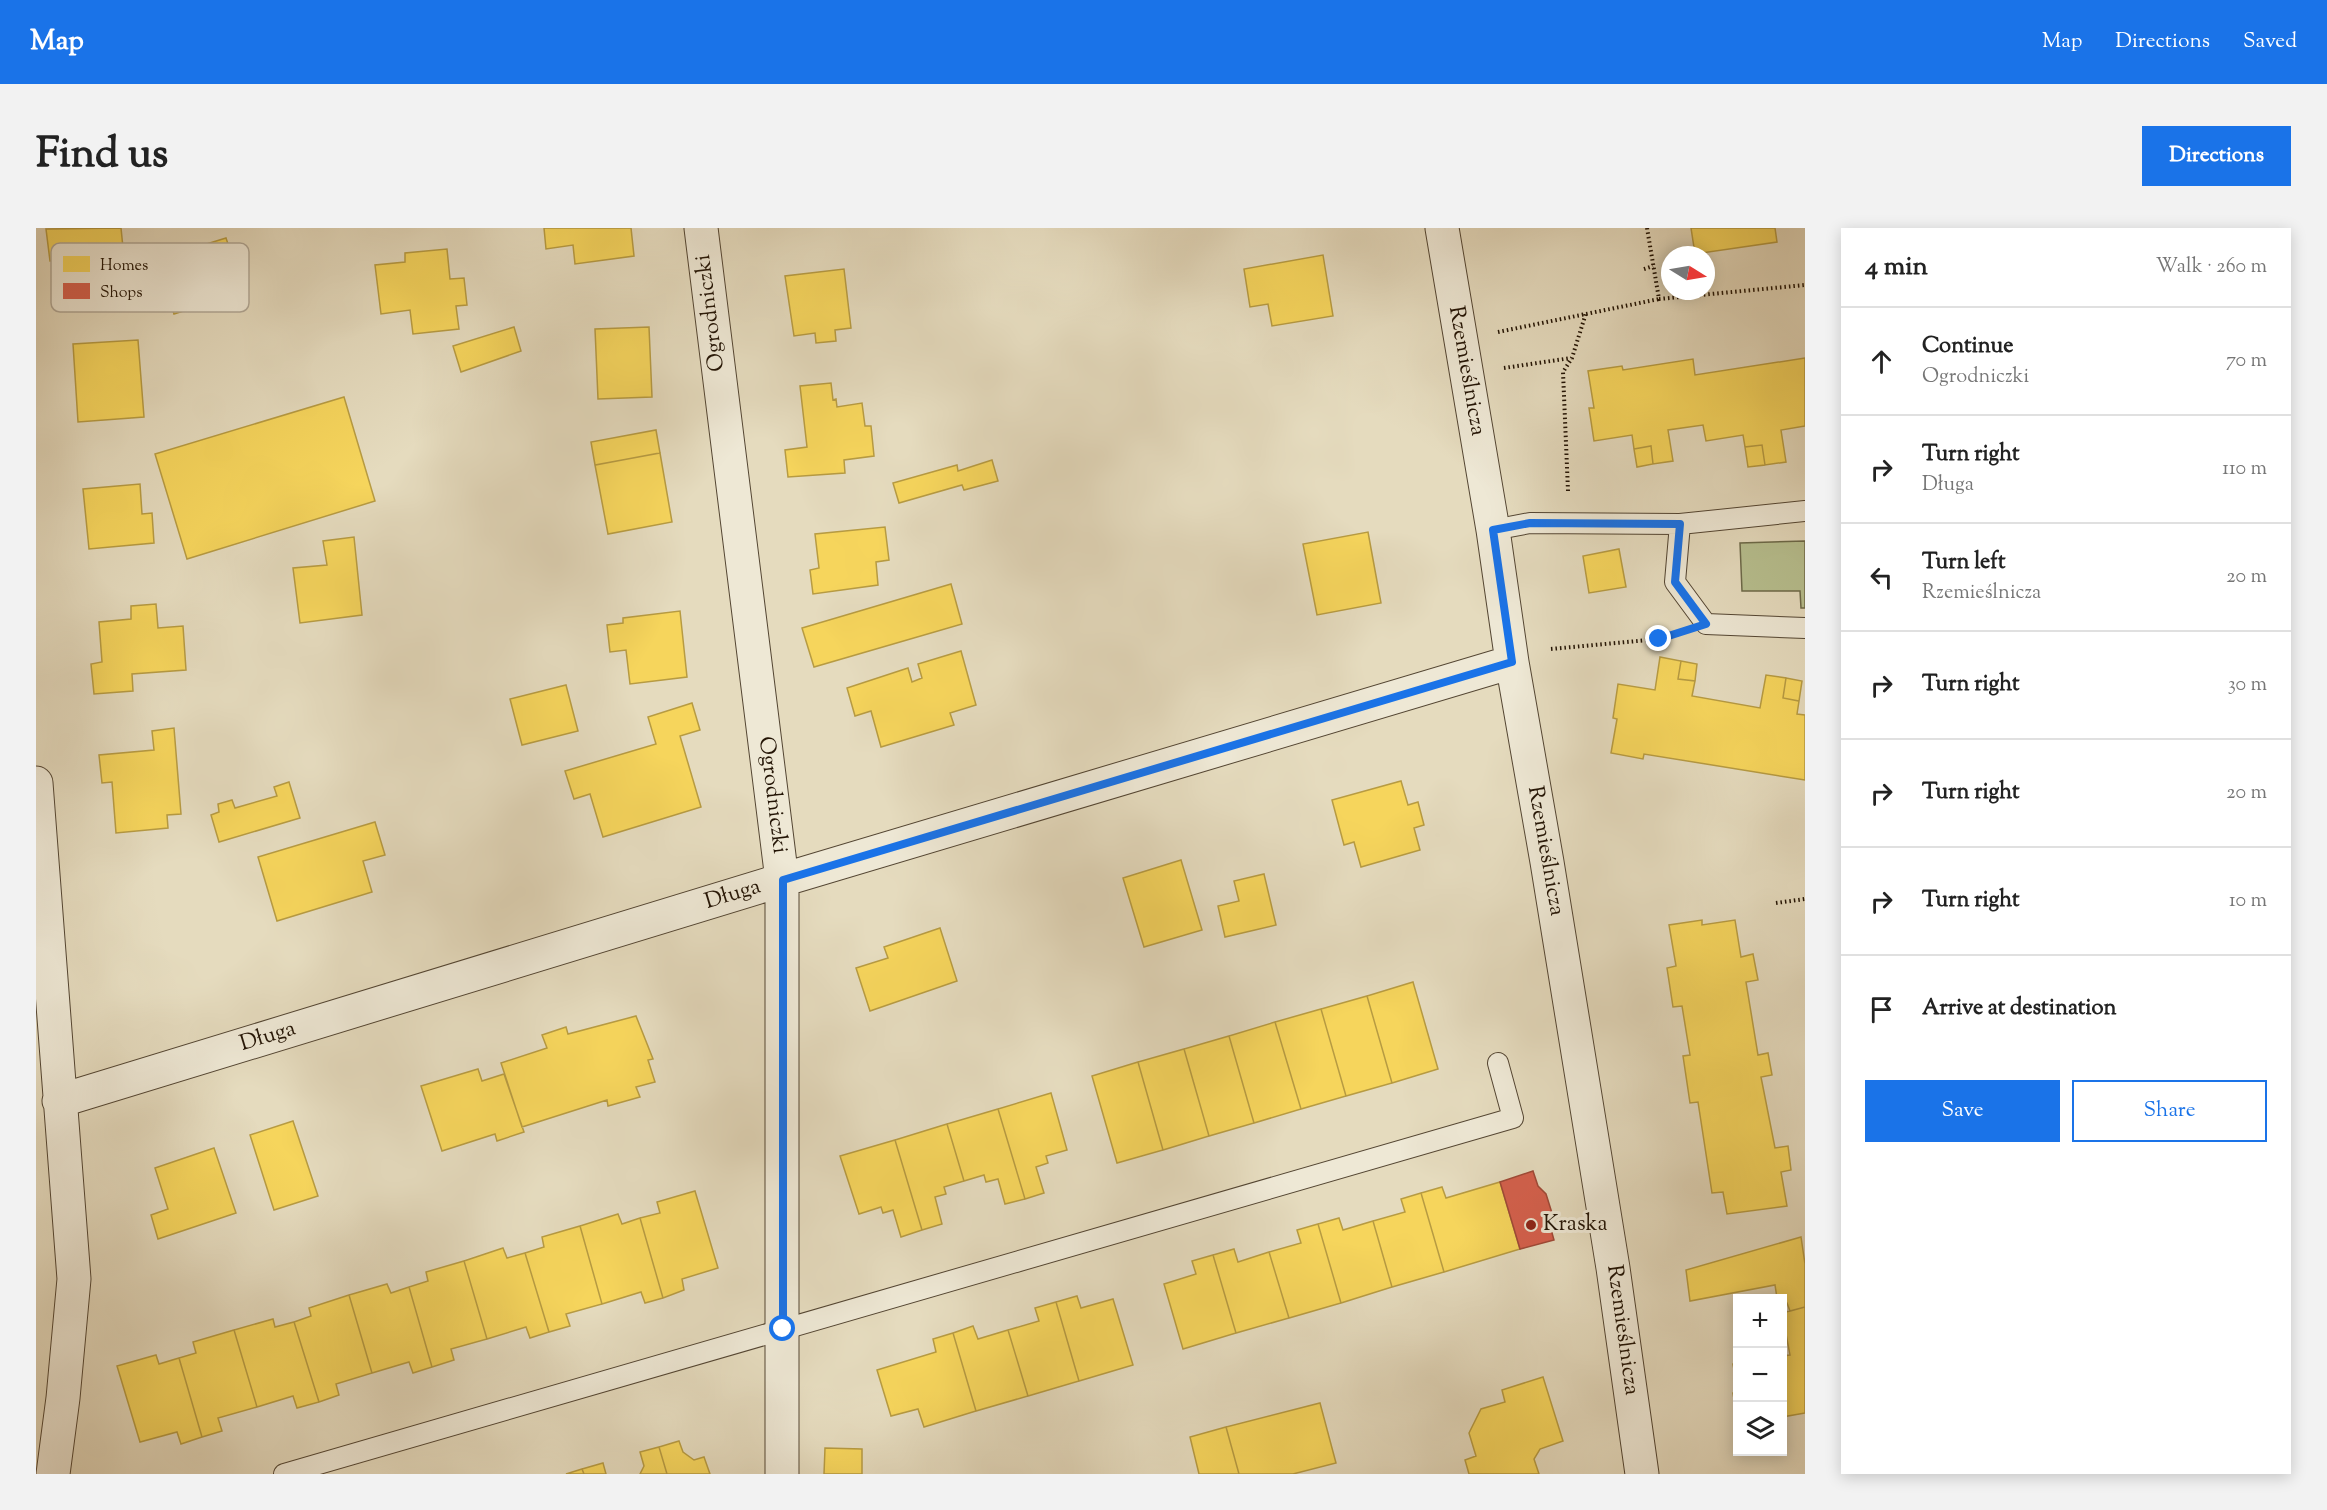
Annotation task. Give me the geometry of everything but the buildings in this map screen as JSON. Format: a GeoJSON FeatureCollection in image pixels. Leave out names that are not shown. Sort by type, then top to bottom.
{"type":"FeatureCollection","features":[{"type":"Feature","properties":{"kind":"street","name":"Ogrodniczki"},"geometry":{"type":"LineString","coordinates":[[701,228],[783,880],[782,1474]]}},
{"type":"Feature","properties":{"kind":"street","name":"Rzemieślnicza"},"geometry":{"type":"LineString","coordinates":[[1442,228],[1613,1268],[1642,1474]]}},
{"type":"Feature","properties":{"kind":"street","name":"Długa"},"geometry":{"type":"LineString","coordinates":[[59,1101],[783,880],[1512,662]]}},
{"type":"Feature","properties":{"kind":"street"},"geometry":{"type":"LineString","coordinates":[[36,783],[74,1279],[63,1398],[53,1474]]}},
{"type":"Feature","properties":{"kind":"lane"},"geometry":{"type":"LineString","coordinates":[[1493,530],[1530,523],[1680,524],[1805,511]]}},
{"type":"Feature","properties":{"kind":"lane"},"geometry":{"type":"LineString","coordinates":[[1680,524],[1675,582],[1706,624],[1805,628]]}},
{"type":"Feature","properties":{"kind":"lane"},"geometry":{"type":"LineString","coordinates":[[284,1474],[1513,1118],[1498,1063]]}},
{"type":"Feature","properties":{"kind":"path"},"geometry":{"type":"LineString","coordinates":[[1647,228],[1659,299]]}},
{"type":"Feature","properties":{"kind":"path"},"geometry":{"type":"LineString","coordinates":[[1644,269],[1653,266]]}},
{"type":"Feature","properties":{"kind":"path"},"geometry":{"type":"LineString","coordinates":[[1495,332],[1659,299],[1805,285]]}},
{"type":"Feature","properties":{"kind":"path"},"geometry":{"type":"LineString","coordinates":[[1557,494],[1568,493],[1563,372],[1572,358],[1586,314]]}},
{"type":"Feature","properties":{"kind":"path"},"geometry":{"type":"LineString","coordinates":[[1502,369],[1572,358]]}},
{"type":"Feature","properties":{"kind":"path"},"geometry":{"type":"LineString","coordinates":[[1543,650],[1659,639],[1706,624]]}},
{"type":"Feature","properties":{"kind":"path"},"geometry":{"type":"LineString","coordinates":[[1776,903],[1805,899]]}},
{"type":"Feature","properties":{"kind":"green space"},"geometry":{"type":"Polygon","coordinates":[[[1805,541],[1805,608],[1801,608],[1800,591],[1742,591],[1740,543],[1805,541]]]}},
{"type":"Feature","properties":{"kind":"place","name":"Kraska"},"geometry":{"type":"Point","coordinates":[1531,1225]}},
{"type":"Feature","properties":{"kind":"route"},"geometry":{"type":"LineString","coordinates":[[783,1329],[783,880],[1512,662],[1493,530],[1530,523],[1680,524],[1675,582],[1706,624],[1659,639]]}}]}
